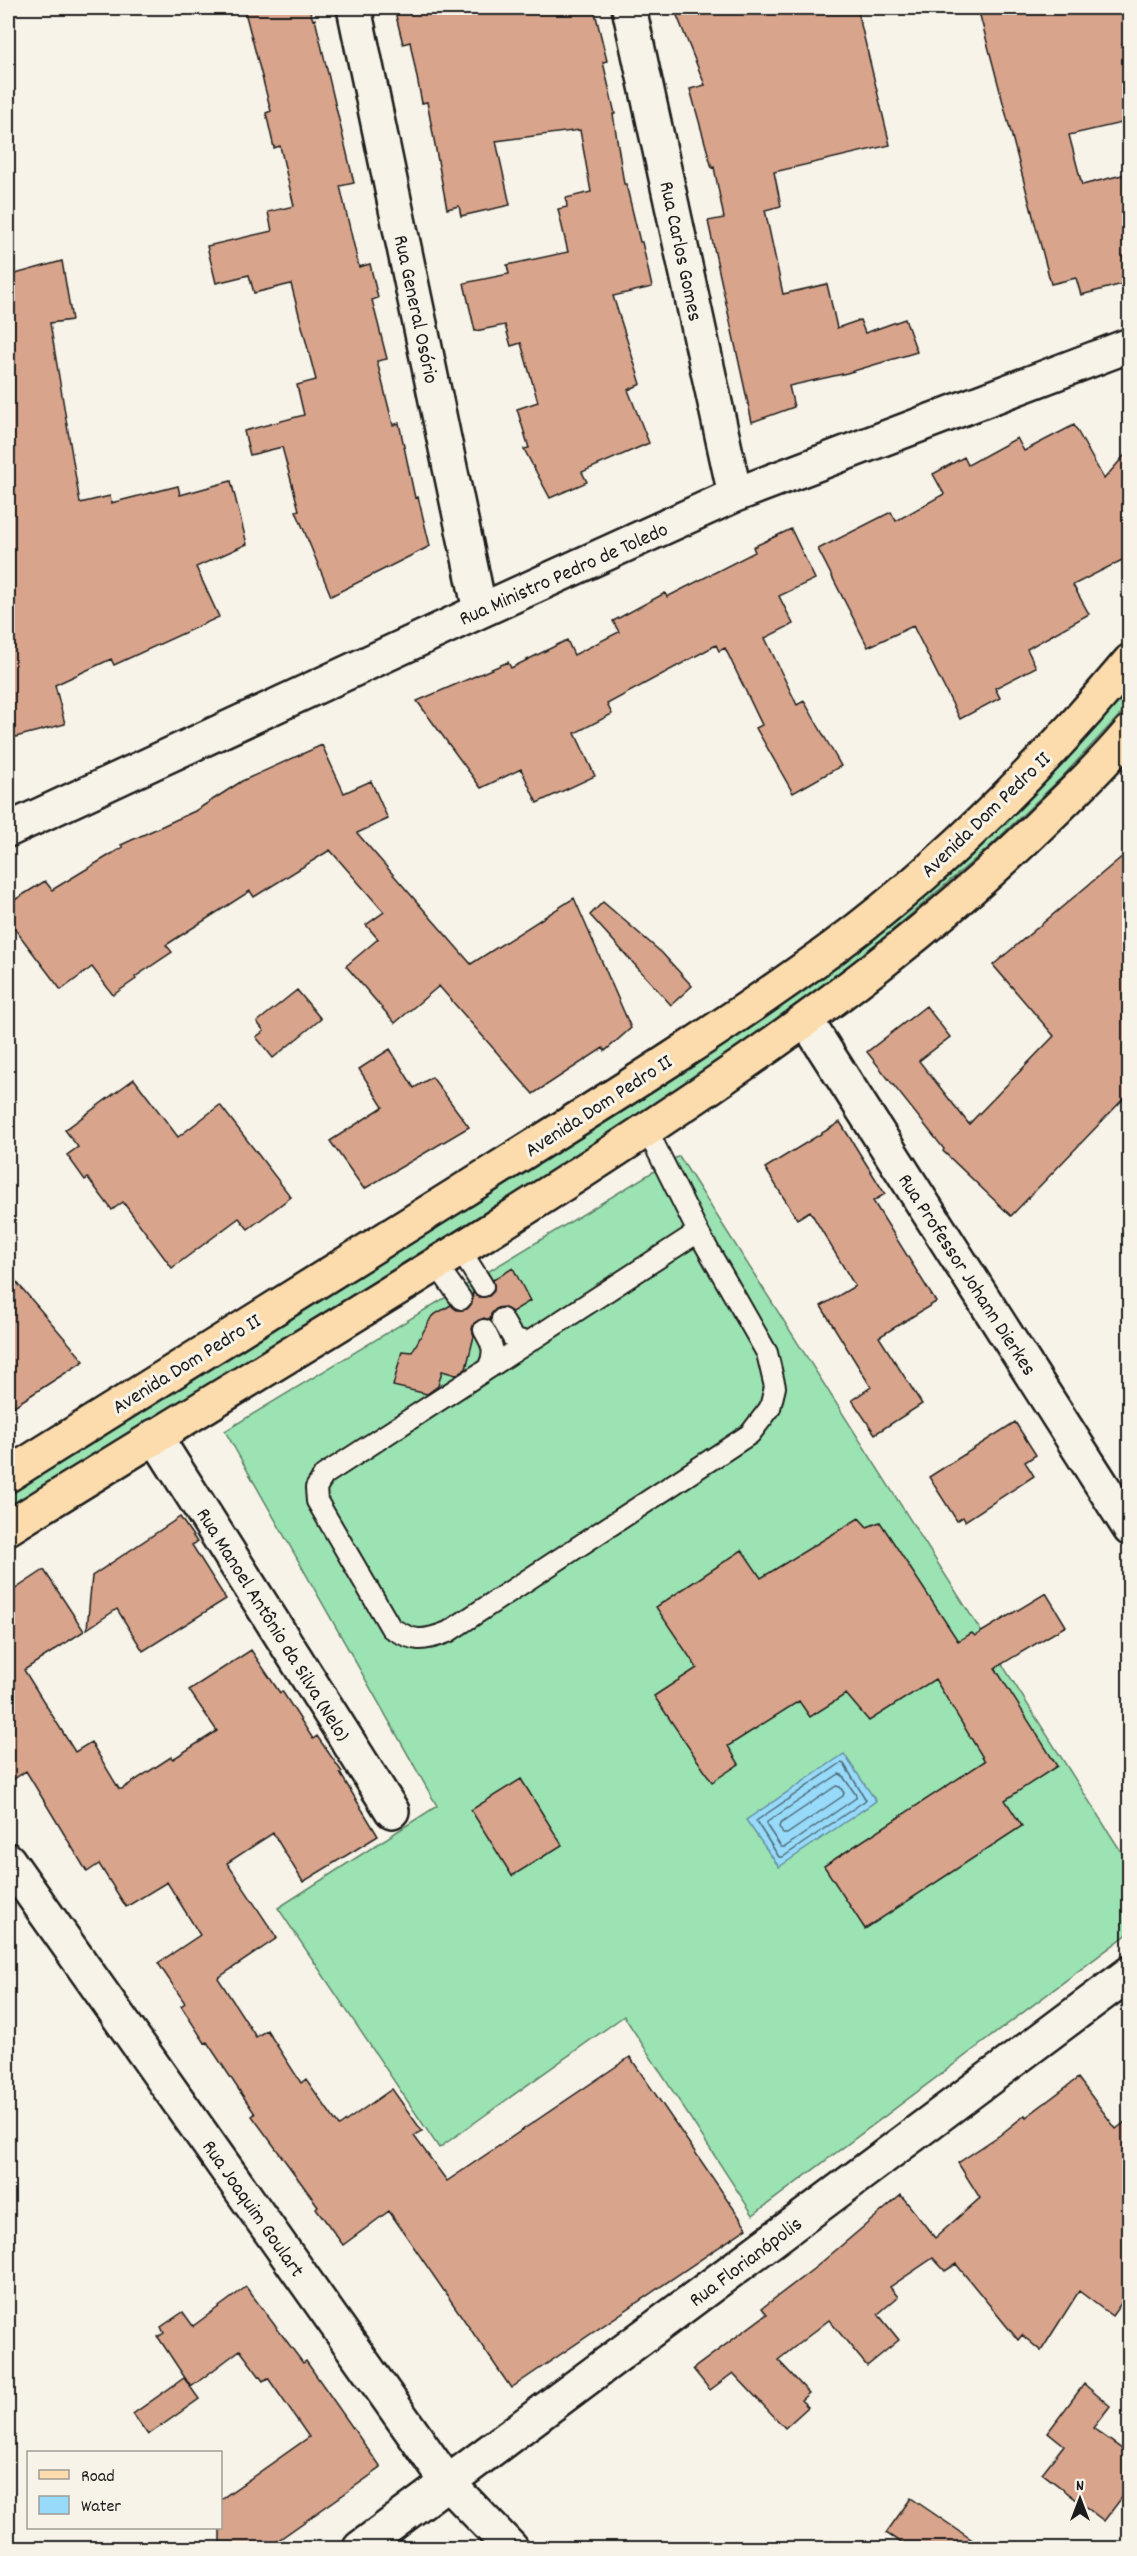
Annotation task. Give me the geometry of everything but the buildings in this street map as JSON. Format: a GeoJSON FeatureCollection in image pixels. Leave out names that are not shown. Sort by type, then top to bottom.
{"type":"FeatureCollection","features":[{"type":"Feature","properties":{"kind":"main road","name":"Avenida Dom Pedro II"},"geometry":{"type":"LineString","coordinates":[[8,1475],[565,1126],[743,1011],[836,946],[921,876],[1024,780],[1130,661]]}},
{"type":"Feature","properties":{"kind":"main road","name":"Avenida Dom Pedro II"},"geometry":{"type":"LineString","coordinates":[[8,1528],[449,1258],[646,1130],[806,1020],[859,982],[950,908],[1069,797],[1130,732]]}},
{"type":"Feature","properties":{"kind":"street","name":"Rua General Osório"},"geometry":{"type":"LineString","coordinates":[[354,8],[480,611]]}},
{"type":"Feature","properties":{"kind":"street","name":"Rua Carlos Gomes"},"geometry":{"type":"LineString","coordinates":[[629,8],[735,495]]}},
{"type":"Feature","properties":{"kind":"street","name":"Rua Ministro Pedro de Toledo"},"geometry":{"type":"LineString","coordinates":[[8,830],[735,495],[1130,345]]}},
{"type":"Feature","properties":{"kind":"street","name":"Rua Professor Johann Dierkes"},"geometry":{"type":"LineString","coordinates":[[806,1020],[1130,1528]]}},
{"type":"Feature","properties":{"kind":"street","name":"Rua Manoel Antônio da Silva (Nelo)"},"geometry":{"type":"LineString","coordinates":[[155,1436],[392,1811]]}},
{"type":"Feature","properties":{"kind":"street","name":"Rua Joaquim Goulart"},"geometry":{"type":"LineString","coordinates":[[8,1860],[448,2483],[511,2548]]}},
{"type":"Feature","properties":{"kind":"street","name":"Rua Florianópolis"},"geometry":{"type":"LineString","coordinates":[[360,2548],[1130,1973]]}},
{"type":"Feature","properties":{"kind":"lane"},"geometry":{"type":"LineString","coordinates":[[646,1130],[698,1232],[767,1353],[775,1388],[770,1408],[750,1434],[448,1632],[423,1640],[409,1639],[391,1628],[317,1501],[316,1488],[324,1475],[698,1232]]}},
{"type":"Feature","properties":{"kind":"lane"},"geometry":{"type":"LineString","coordinates":[[449,1258],[483,1286]]}},
{"type":"Feature","properties":{"kind":"lane"},"geometry":{"type":"LineString","coordinates":[[449,1258],[461,1299]]}},
{"type":"Feature","properties":{"kind":"lane"},"geometry":{"type":"LineString","coordinates":[[502,1319],[513,1338],[526,1342]]}},
{"type":"Feature","properties":{"kind":"lane"},"geometry":{"type":"LineString","coordinates":[[484,1330],[493,1347],[494,1356],[489,1366]]}},
{"type":"Feature","properties":{"kind":"green space"},"geometry":{"type":"Polygon","coordinates":[[[1129,687],[1129,705],[1061,778],[989,847],[824,989],[672,1096],[8,1509],[8,1492],[655,1088],[1129,687]]]}},
{"type":"Feature","properties":{"kind":"green space"},"geometry":{"type":"Polygon","coordinates":[[[679,1156],[1129,1864],[1129,1933],[753,2215],[624,2016],[439,2148],[278,1908],[437,1806],[225,1431],[679,1156]]]}},
{"type":"Feature","properties":{"kind":"water"},"geometry":{"type":"Polygon","coordinates":[[[844,1754],[876,1801],[779,1867],[746,1820],[844,1754]]]}}]}
